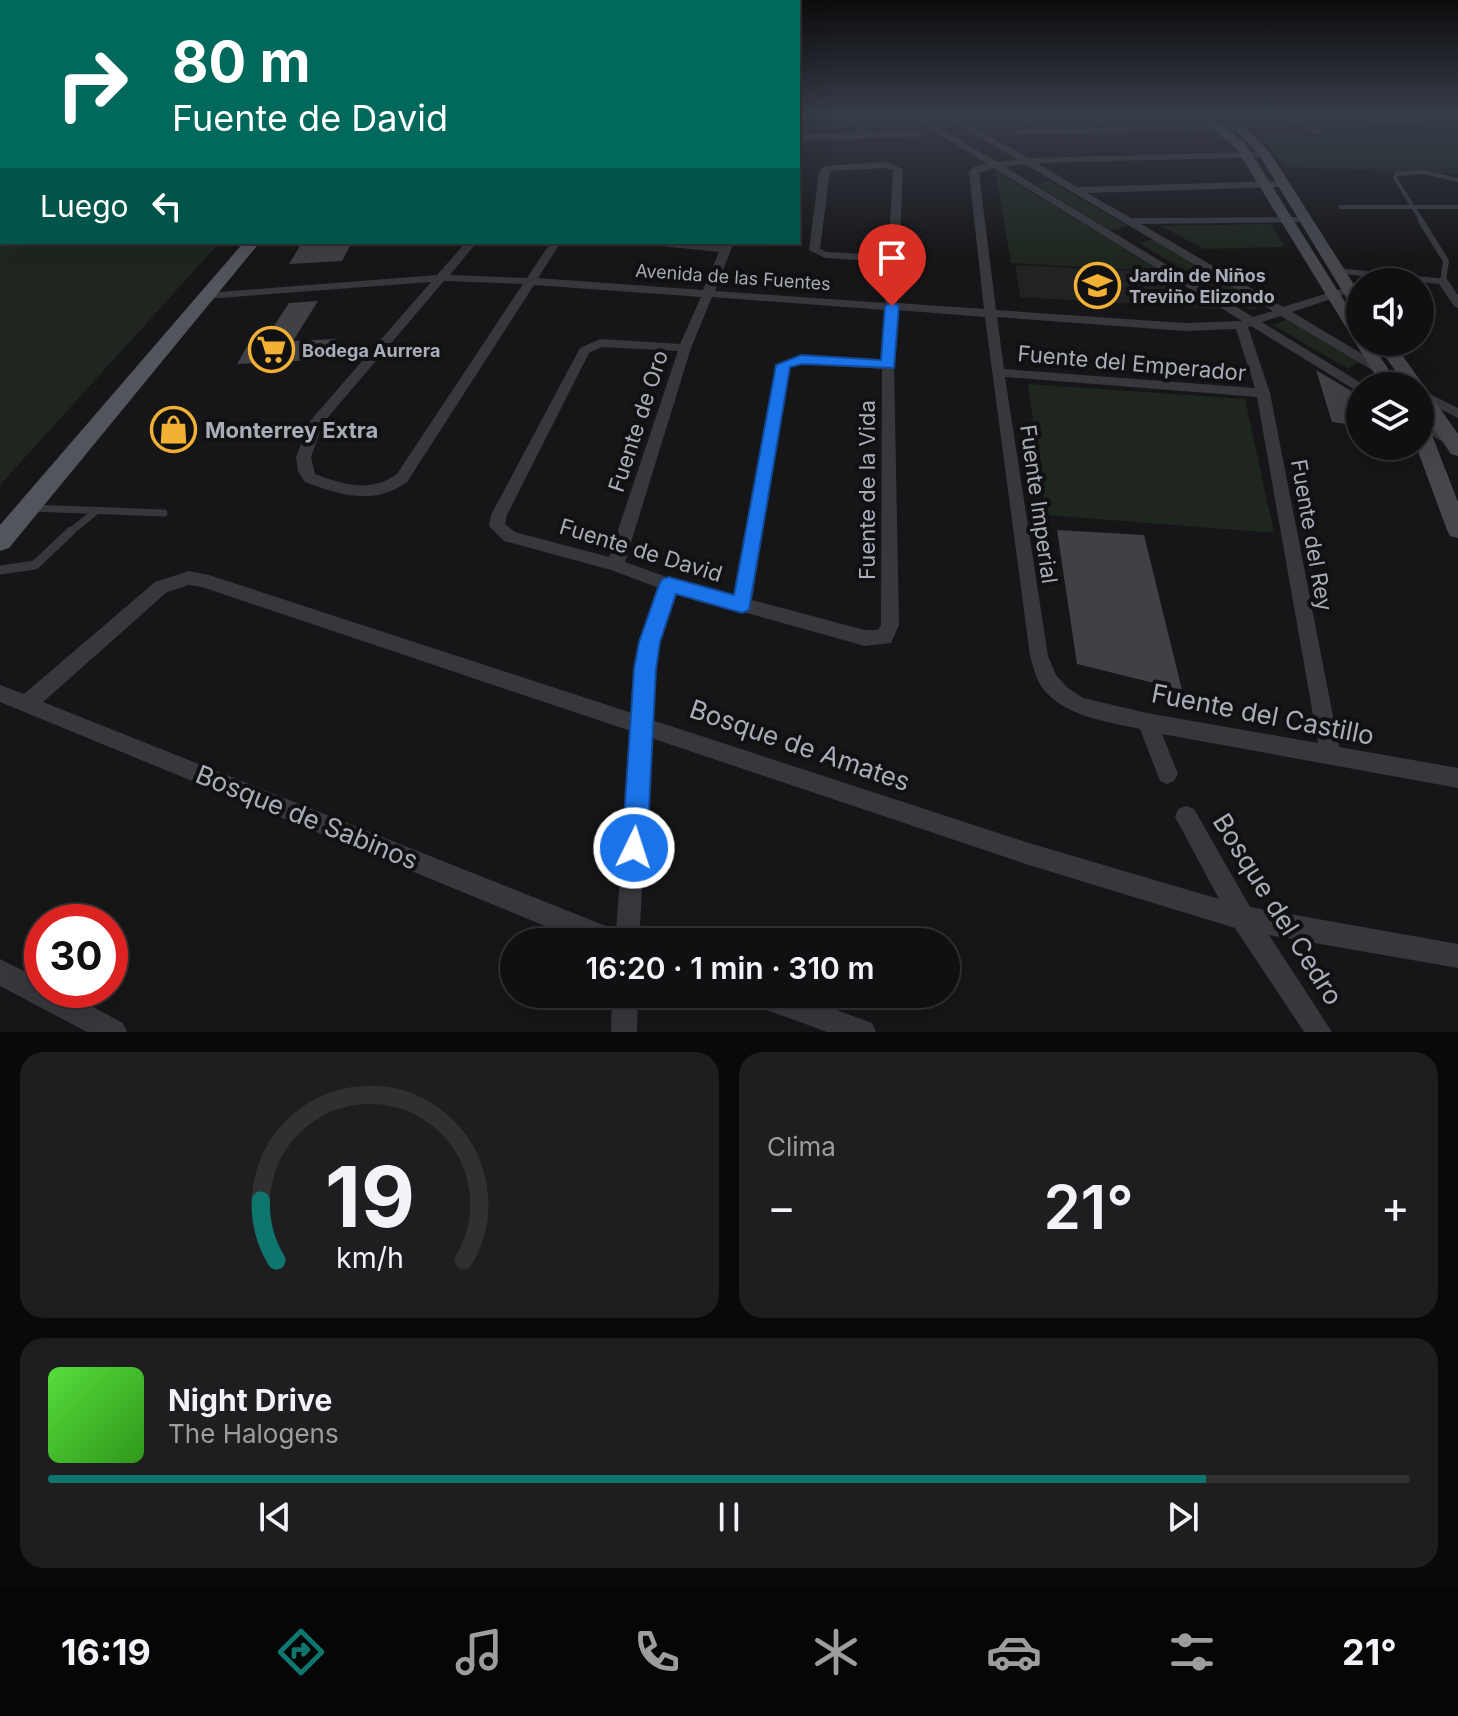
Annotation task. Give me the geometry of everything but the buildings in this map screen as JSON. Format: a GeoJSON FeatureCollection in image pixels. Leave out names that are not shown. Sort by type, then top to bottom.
{"type":"FeatureCollection","features":[{"type":"Feature","properties":{"kind":"main road"},"geometry":{"type":"LineString","coordinates":[[0,542],[238,244]]}},
{"type":"Feature","properties":{"kind":"main road"},"geometry":{"type":"LineString","coordinates":[[0,517],[198,297],[250,244]]}},
{"type":"Feature","properties":{"kind":"street"},"geometry":{"type":"LineString","coordinates":[[992,163],[1245,322],[1346,379]]}},
{"type":"Feature","properties":{"kind":"street"},"geometry":{"type":"LineString","coordinates":[[995,165],[1009,163]]}},
{"type":"Feature","properties":{"kind":"street"},"geometry":{"type":"LineString","coordinates":[[1030,163],[1385,372]]}},
{"type":"Feature","properties":{"kind":"street"},"geometry":{"type":"LineString","coordinates":[[1252,163],[1346,318]]}},
{"type":"Feature","properties":{"kind":"street"},"geometry":{"type":"LineString","coordinates":[[1270,163],[1346,287]]}},
{"type":"Feature","properties":{"kind":"street","name":"Fuente de la Vida"},"geometry":{"type":"LineString","coordinates":[[890,625],[888,365],[895,259],[898,169],[886,165],[832,166],[824,172],[814,250],[825,255],[895,259]]}},
{"type":"Feature","properties":{"kind":"street","name":"Fuente Imperial"},"geometry":{"type":"LineString","coordinates":[[995,165],[974,172],[997,372],[1039,656],[1048,680],[1061,694]]}},
{"type":"Feature","properties":{"kind":"street"},"geometry":{"type":"LineString","coordinates":[[1017,180],[1051,175]]}},
{"type":"Feature","properties":{"kind":"street"},"geometry":{"type":"LineString","coordinates":[[1075,190],[1282,184]]}},
{"type":"Feature","properties":{"kind":"street"},"geometry":{"type":"LineString","coordinates":[[1129,221],[1305,219]]}},
{"type":"Feature","properties":{"kind":"street"},"geometry":{"type":"LineString","coordinates":[[1113,238],[1146,232]]}},
{"type":"Feature","properties":{"kind":"street"},"geometry":{"type":"LineString","coordinates":[[470,244],[317,421],[305,449],[303,465],[310,478],[362,493],[387,489],[407,471],[555,244]]}},
{"type":"Feature","properties":{"kind":"street"},"geometry":{"type":"LineString","coordinates":[[690,244],[728,246]]}},
{"type":"Feature","properties":{"kind":"street","name":"Fuente de Oro"},"geometry":{"type":"LineString","coordinates":[[615,565],[685,348],[728,246]]}},
{"type":"Feature","properties":{"kind":"street"},"geometry":{"type":"LineString","coordinates":[[1337,271],[1443,281],[1458,304]]}},
{"type":"Feature","properties":{"kind":"street","name":"Avenida de las Fuentes"},"geometry":{"type":"LineString","coordinates":[[198,297],[443,278],[530,280],[1184,327],[1245,322],[1346,290]]}},
{"type":"Feature","properties":{"kind":"street","name":"Fuente del Rey"},"geometry":{"type":"LineString","coordinates":[[1245,322],[1263,393],[1330,755]]}},
{"type":"Feature","properties":{"kind":"street","name":"Fuente de David"},"geometry":{"type":"LineString","coordinates":[[685,348],[600,343],[584,351],[499,515],[497,526],[510,537],[615,565],[669,585],[865,638],[884,638],[890,625]]}},
{"type":"Feature","properties":{"kind":"street"},"geometry":{"type":"LineString","coordinates":[[1371,356],[1381,372]]}},
{"type":"Feature","properties":{"kind":"street"},"geometry":{"type":"LineString","coordinates":[[742,605],[781,370],[789,361],[801,360],[888,365]]}},
{"type":"Feature","properties":{"kind":"street","name":"Fuente del Emperador"},"geometry":{"type":"LineString","coordinates":[[997,372],[1263,393]]}},
{"type":"Feature","properties":{"kind":"street"},"geometry":{"type":"LineString","coordinates":[[1434,401],[1458,414]]}},
{"type":"Feature","properties":{"kind":"street"},"geometry":{"type":"LineString","coordinates":[[1434,413],[1457,446]]}},
{"type":"Feature","properties":{"kind":"street"},"geometry":{"type":"LineString","coordinates":[[1434,432],[1457,446]]}},
{"type":"Feature","properties":{"kind":"street"},"geometry":{"type":"LineString","coordinates":[[1431,460],[1458,530]]}},
{"type":"Feature","properties":{"kind":"street","name":"Bosque de Amates"},"geometry":{"type":"LineString","coordinates":[[28,703],[161,587],[189,578],[219,584],[1029,854],[1243,918],[1458,956]]}},
{"type":"Feature","properties":{"kind":"street"},"geometry":{"type":"LineString","coordinates":[[628,928],[644,724],[645,669],[650,642],[669,585]]}},
{"type":"Feature","properties":{"kind":"street","name":"Bosque de Sabinos"},"geometry":{"type":"LineString","coordinates":[[0,693],[580,928]]}},
{"type":"Feature","properties":{"kind":"street","name":"Fuente del Castillo"},"geometry":{"type":"LineString","coordinates":[[1061,694],[1078,705],[1147,722],[1458,778]]}},
{"type":"Feature","properties":{"kind":"street"},"geometry":{"type":"LineString","coordinates":[[1147,722],[1167,774]]}},
{"type":"Feature","properties":{"kind":"street","name":"Bosque del Cedro"},"geometry":{"type":"LineString","coordinates":[[1186,817],[1243,918],[1319,1032]]}},
{"type":"Feature","properties":{"kind":"street"},"geometry":{"type":"LineString","coordinates":[[0,972],[114,1032]]}},
{"type":"Feature","properties":{"kind":"street"},"geometry":{"type":"LineString","coordinates":[[624,1032],[625,1008]]}},
{"type":"Feature","properties":{"kind":"street"},"geometry":{"type":"LineString","coordinates":[[796,1008],[863,1032]]}},
{"type":"Feature","properties":{"kind":"lane"},"geometry":{"type":"LineString","coordinates":[[1443,281],[1446,261],[1395,178],[1397,174],[1424,172],[1458,180]]}},
{"type":"Feature","properties":{"kind":"lane"},"geometry":{"type":"LineString","coordinates":[[1341,207],[1458,207]]}},
{"type":"Feature","properties":{"kind":"lane"},"geometry":{"type":"LineString","coordinates":[[30,508],[164,513]]}},
{"type":"Feature","properties":{"kind":"lane"},"geometry":{"type":"LineString","coordinates":[[0,570],[35,565],[74,527],[96,511]]}},
{"type":"Feature","properties":{"kind":"shaded area"},"geometry":{"type":"Polygon","coordinates":[[[1282,163],[1458,163],[1458,174],[1285,167],[1282,163]]]}},
{"type":"Feature","properties":{"kind":"shaded area"},"geometry":{"type":"Polygon","coordinates":[[[995,170],[1161,271],[1011,263],[995,170]]]}},
{"type":"Feature","properties":{"kind":"shaded area"},"geometry":{"type":"Polygon","coordinates":[[[1050,181],[1128,226],[1110,230],[1035,184],[1050,181]]]}},
{"type":"Feature","properties":{"kind":"shaded area"},"geometry":{"type":"Polygon","coordinates":[[[1270,224],[1285,247],[1204,249],[1161,226],[1270,224]]]}},
{"type":"Feature","properties":{"kind":"shaded area"},"geometry":{"type":"Polygon","coordinates":[[[1154,239],[1266,304],[1251,310],[1139,243],[1154,239]]]}},
{"type":"Feature","properties":{"kind":"shaded area"},"geometry":{"type":"Polygon","coordinates":[[[0,244],[218,244],[0,485],[0,244]]]}},
{"type":"Feature","properties":{"kind":"shaded area","name":"Jardin de Niños Treviño Elizondo"},"geometry":{"type":"Polygon","coordinates":[[[1015,265],[1157,272],[1219,309],[1020,297],[1015,265]]]}},
{"type":"Feature","properties":{"kind":"shaded area"},"geometry":{"type":"Polygon","coordinates":[[[1288,319],[1346,352],[1346,356],[1361,361],[1348,369],[1273,325],[1288,319]]]}},
{"type":"Feature","properties":{"kind":"shaded area"},"geometry":{"type":"Polygon","coordinates":[[[1028,384],[1245,399],[1274,533],[1046,515],[1028,384]]]}},
{"type":"Feature","properties":{"kind":"place","name":"Jardin de Niños Treviño Elizondo"},"geometry":{"type":"Point","coordinates":[1098,285]}},
{"type":"Feature","properties":{"kind":"place","name":"Bodega Aurrera"},"geometry":{"type":"Point","coordinates":[271,350]}},
{"type":"Feature","properties":{"kind":"place","name":"Monterrey Extra"},"geometry":{"type":"Point","coordinates":[174,430]}},
{"type":"Feature","properties":{"kind":"route"},"geometry":{"type":"LineString","coordinates":[[634,848],[645,669],[650,642],[669,585],[742,605],[783,365],[801,360],[888,365],[892,306]]}}]}
